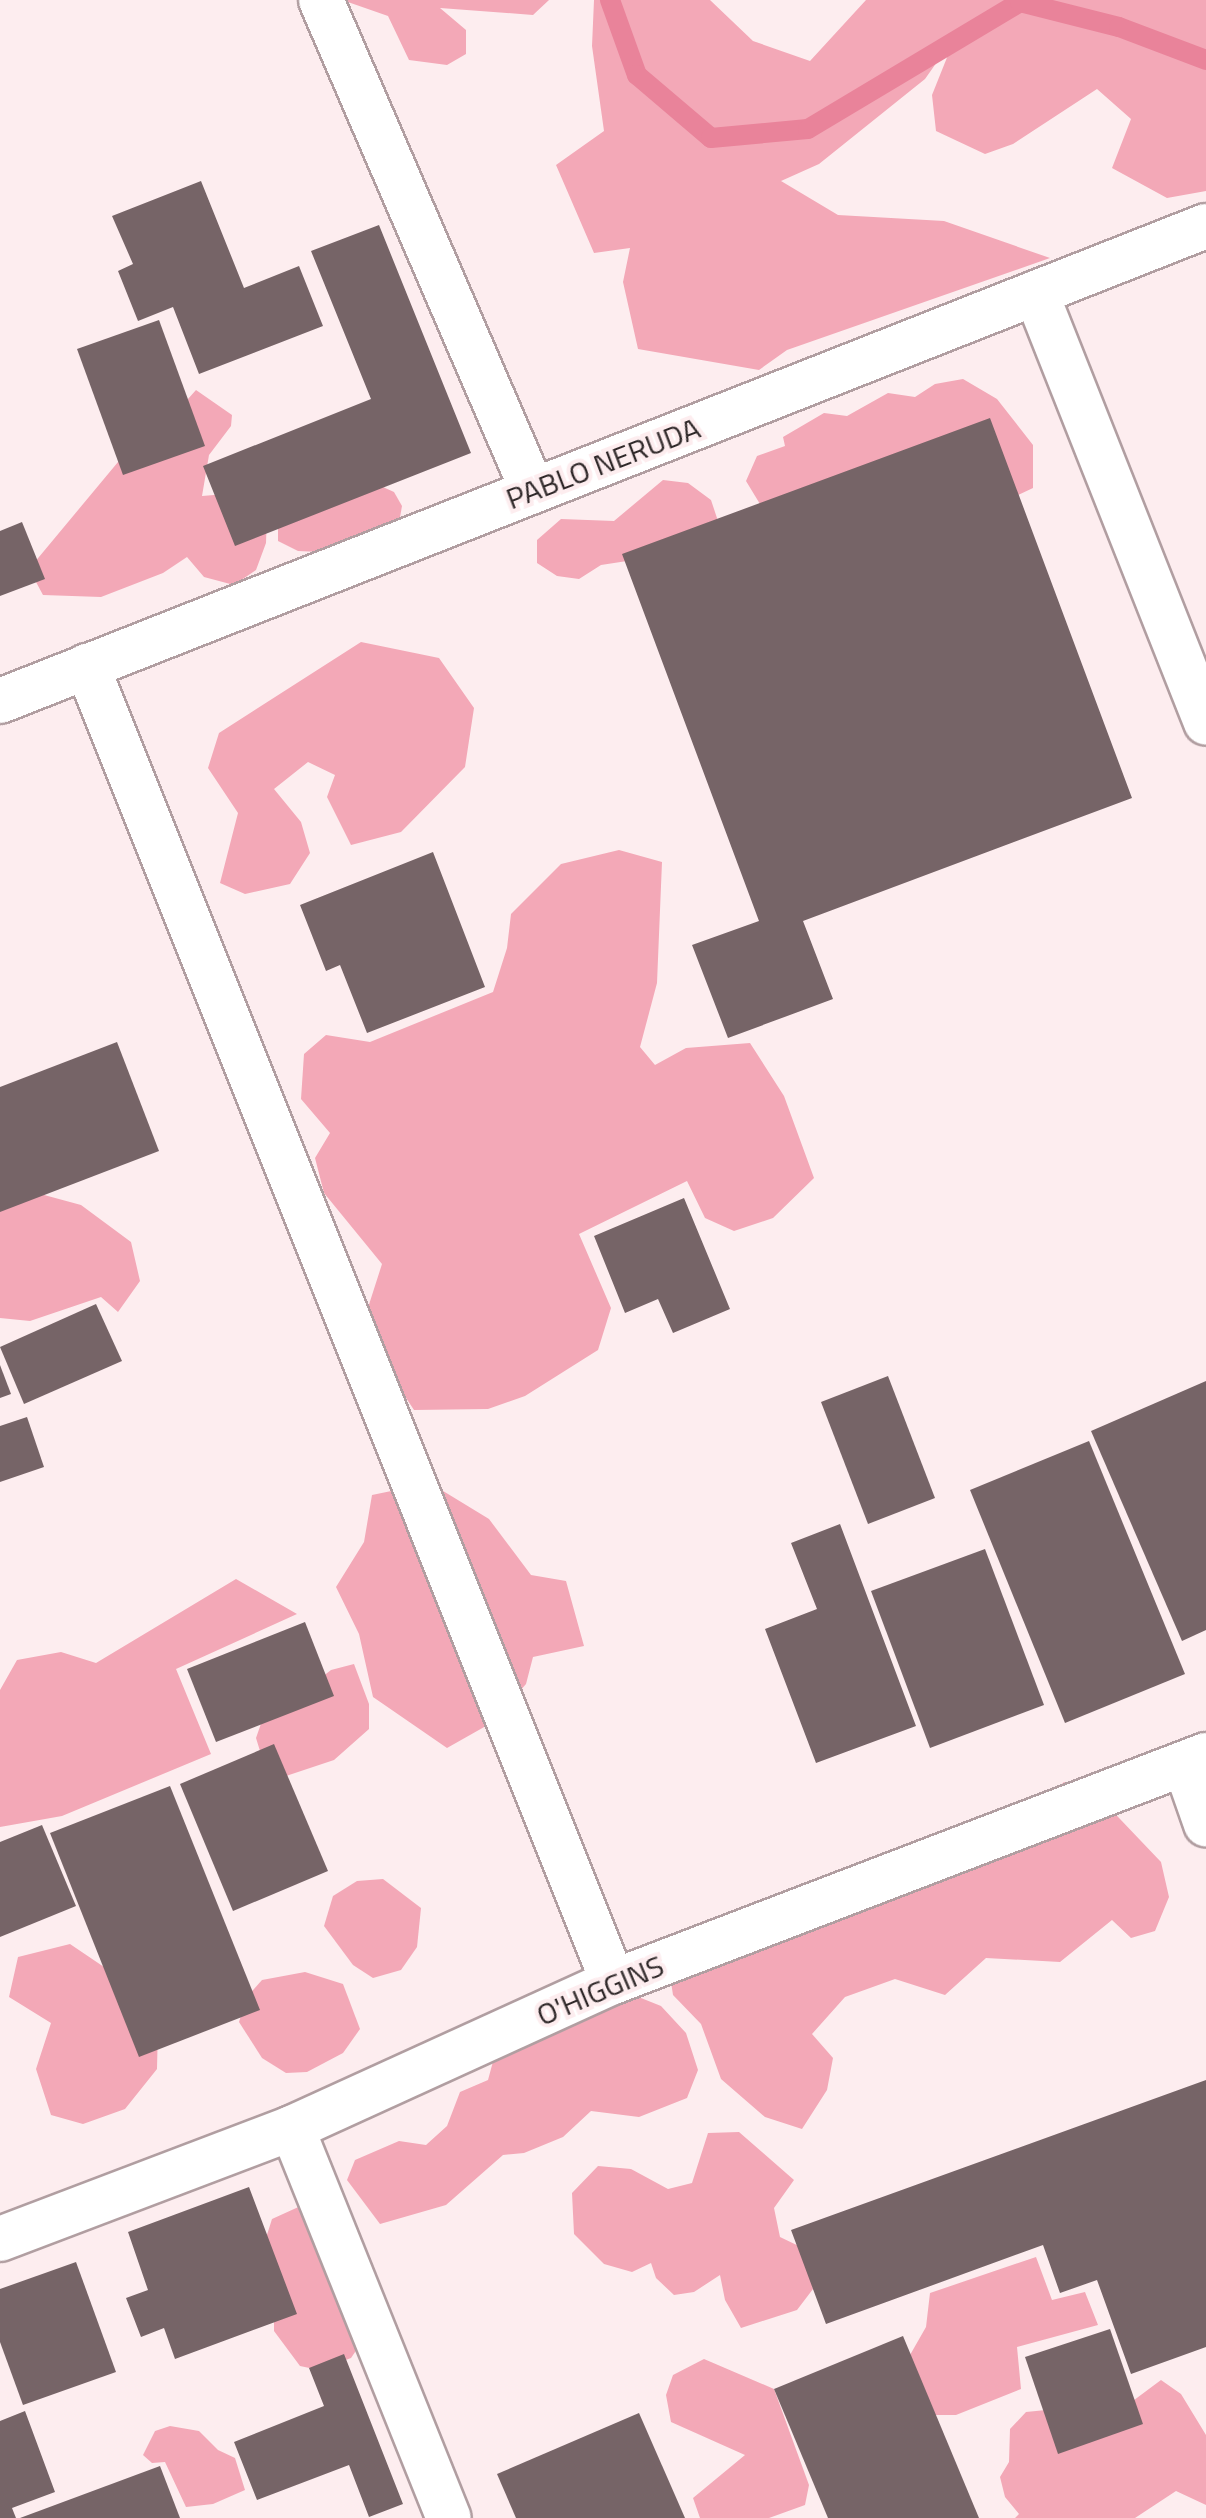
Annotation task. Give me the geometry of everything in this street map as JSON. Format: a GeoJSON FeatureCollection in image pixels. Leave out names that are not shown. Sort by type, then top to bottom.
{"type":"FeatureCollection","features":[{"type":"Feature","properties":{"kind":"street"},"geometry":{"type":"LineString","coordinates":[[321,0],[533,491]]}},
{"type":"Feature","properties":{"kind":"street","name":"PABLO NERUDA"},"geometry":{"type":"LineString","coordinates":[[0,701],[1206,226]]}},
{"type":"Feature","properties":{"kind":"street"},"geometry":{"type":"LineString","coordinates":[[1036,293],[1206,723]]}},
{"type":"Feature","properties":{"kind":"street"},"geometry":{"type":"LineString","coordinates":[[87,666],[613,1982]]}},
{"type":"Feature","properties":{"kind":"street"},"geometry":{"type":"LineString","coordinates":[[1195,1760],[1206,1824]]}},
{"type":"Feature","properties":{"kind":"street","name":"O'HIGGINS"},"geometry":{"type":"LineString","coordinates":[[0,2239],[292,2128],[613,1982],[1195,1760]]}},
{"type":"Feature","properties":{"kind":"street"},"geometry":{"type":"LineString","coordinates":[[292,2128],[449,2518]]}},
{"type":"Feature","properties":{"kind":"shaded area"},"geometry":{"type":"Polygon","coordinates":[[[313,0],[549,0],[533,15],[440,8],[466,30],[466,54],[447,65],[409,60],[388,16],[345,1],[313,0]]]}},
{"type":"Feature","properties":{"kind":"shaded area"},"geometry":{"type":"Polygon","coordinates":[[[594,0],[710,0],[753,41],[810,61],[866,0],[1206,0],[1206,191],[1167,198],[1112,168],[1131,119],[1097,89],[1013,144],[985,154],[936,131],[932,95],[956,35],[925,79],[819,164],[781,181],[838,215],[944,221],[1050,258],[787,350],[759,370],[638,349],[623,282],[630,248],[594,253],[556,165],[604,131],[592,46],[594,0]]]}},
{"type":"Feature","properties":{"kind":"shaded area"},"geometry":{"type":"Polygon","coordinates":[[[963,379],[997,399],[1033,445],[1033,488],[995,506],[763,509],[746,481],[757,456],[785,446],[783,437],[824,413],[847,416],[888,393],[915,397],[935,384],[963,379]]]}},
{"type":"Feature","properties":{"kind":"shaded area"},"geometry":{"type":"Polygon","coordinates":[[[196,390],[232,415],[231,426],[209,455],[202,496],[250,492],[267,513],[266,543],[256,570],[234,585],[204,577],[187,557],[163,573],[101,597],[43,595],[29,569],[128,450],[171,418],[196,390]]]}},
{"type":"Feature","properties":{"kind":"shaded area"},"geometry":{"type":"Polygon","coordinates":[[[363,478],[394,492],[402,506],[399,523],[320,552],[298,551],[278,541],[278,516],[363,478]]]}},
{"type":"Feature","properties":{"kind":"shaded area"},"geometry":{"type":"Polygon","coordinates":[[[663,480],[688,483],[711,500],[719,524],[640,559],[601,565],[579,579],[557,576],[537,563],[537,540],[561,519],[614,521],[663,480]]]}},
{"type":"Feature","properties":{"kind":"shaded area"},"geometry":{"type":"Polygon","coordinates":[[[361,642],[439,658],[474,708],[465,767],[401,832],[351,845],[327,797],[335,775],[308,762],[274,789],[301,822],[310,853],[290,884],[245,894],[220,883],[238,813],[208,768],[219,733],[361,642]]]}},
{"type":"Feature","properties":{"kind":"shaded area"},"geometry":{"type":"Polygon","coordinates":[[[619,850],[662,862],[657,983],[640,1047],[655,1065],[686,1048],[750,1043],[784,1096],[814,1178],[773,1218],[734,1231],[705,1218],[687,1181],[579,1234],[611,1308],[598,1350],[525,1396],[488,1409],[414,1410],[379,1357],[365,1317],[382,1264],[324,1193],[315,1158],[330,1133],[301,1099],[304,1054],[326,1035],[370,1042],[493,992],[507,948],[511,914],[561,864],[619,850]]]}},
{"type":"Feature","properties":{"kind":"shaded area"},"geometry":{"type":"Polygon","coordinates":[[[0,1183],[81,1205],[131,1242],[140,1281],[118,1312],[101,1297],[30,1321],[0,1318],[0,1183]]]}},
{"type":"Feature","properties":{"kind":"shaded area"},"geometry":{"type":"Polygon","coordinates":[[[430,1483],[489,1519],[531,1575],[566,1581],[584,1646],[533,1657],[526,1684],[493,1722],[447,1748],[373,1697],[359,1634],[336,1587],[364,1542],[372,1495],[430,1483]]]}},
{"type":"Feature","properties":{"kind":"shaded area"},"geometry":{"type":"Polygon","coordinates":[[[236,1579],[297,1614],[176,1669],[211,1754],[62,1816],[0,1827],[0,1690],[17,1660],[61,1652],[96,1663],[236,1579]]]}},
{"type":"Feature","properties":{"kind":"shaded area"},"geometry":{"type":"Polygon","coordinates":[[[354,1664],[369,1704],[369,1729],[334,1760],[283,1777],[264,1764],[256,1738],[264,1715],[289,1703],[331,1670],[354,1664]]]}},
{"type":"Feature","properties":{"kind":"shaded area"},"geometry":{"type":"Polygon","coordinates":[[[1064,1782],[1100,1798],[1161,1862],[1169,1897],[1155,1931],[1131,1938],[1112,1920],[1060,1962],[986,1958],[945,1995],[895,1979],[845,1997],[812,2034],[833,2058],[827,2090],[802,2129],[765,2117],[721,2079],[701,2024],[673,1995],[671,1982],[1034,1810],[1064,1782]]]}},
{"type":"Feature","properties":{"kind":"shaded area"},"geometry":{"type":"Polygon","coordinates":[[[383,1879],[421,1908],[417,1947],[401,1970],[373,1978],[353,1965],[324,1926],[333,1896],[357,1881],[383,1879]]]}},
{"type":"Feature","properties":{"kind":"shaded area"},"geometry":{"type":"Polygon","coordinates":[[[70,1944],[141,1992],[158,2027],[157,2069],[125,2109],[83,2124],[51,2115],[36,2069],[51,2023],[9,1997],[18,1957],[70,1944]]]}},
{"type":"Feature","properties":{"kind":"shaded area"},"geometry":{"type":"Polygon","coordinates":[[[305,1972],[343,1984],[360,2029],[343,2053],[307,2072],[286,2073],[262,2058],[239,2022],[247,1997],[262,1980],[305,1972]]]}},
{"type":"Feature","properties":{"kind":"shaded area"},"geometry":{"type":"Polygon","coordinates":[[[631,1994],[661,2006],[686,2033],[698,2070],[687,2098],[639,2117],[591,2111],[563,2137],[524,2153],[503,2155],[446,2205],[380,2224],[347,2180],[355,2160],[399,2141],[426,2145],[447,2126],[460,2092],[488,2080],[498,2043],[631,1994]]]}},
{"type":"Feature","properties":{"kind":"shaded area"},"geometry":{"type":"Polygon","coordinates":[[[739,2132],[794,2180],[774,2208],[780,2237],[805,2249],[813,2289],[797,2310],[741,2328],[725,2300],[720,2275],[694,2292],[674,2295],[656,2278],[651,2263],[632,2272],[604,2264],[574,2234],[572,2193],[598,2166],[631,2169],[668,2189],[692,2183],[708,2133],[739,2132]]]}},
{"type":"Feature","properties":{"kind":"shaded area"},"geometry":{"type":"Polygon","coordinates":[[[316,2199],[378,2318],[351,2358],[319,2370],[300,2366],[274,2331],[274,2301],[259,2260],[272,2219],[316,2199]]]}},
{"type":"Feature","properties":{"kind":"shaded area"},"geometry":{"type":"Polygon","coordinates":[[[1036,2257],[1052,2300],[1085,2292],[1098,2325],[1017,2347],[1021,2389],[956,2415],[927,2415],[902,2369],[926,2327],[930,2293],[1036,2257]]]}},
{"type":"Feature","properties":{"kind":"shaded area"},"geometry":{"type":"Polygon","coordinates":[[[704,2359],[774,2389],[809,2485],[805,2505],[769,2518],[700,2518],[693,2498],[745,2455],[671,2422],[666,2395],[673,2375],[704,2359]]]}},
{"type":"Feature","properties":{"kind":"shaded area"},"geometry":{"type":"Polygon","coordinates":[[[1161,2380],[1181,2394],[1206,2435],[1206,2505],[1176,2491],[1135,2518],[1015,2518],[1019,2514],[1005,2497],[1000,2477],[1009,2462],[1010,2429],[1026,2412],[1066,2408],[1110,2418],[1161,2380]]]}},
{"type":"Feature","properties":{"kind":"shaded area"},"geometry":{"type":"Polygon","coordinates":[[[170,2426],[199,2431],[218,2450],[235,2458],[245,2490],[213,2504],[186,2507],[165,2462],[152,2463],[143,2455],[155,2431],[170,2426]]]}},
{"type":"Feature","properties":{"kind":"building"},"geometry":{"type":"Polygon","coordinates":[[[201,181],[244,288],[299,266],[323,326],[199,374],[173,307],[138,321],[118,271],[133,264],[112,216],[201,181]]]}},
{"type":"Feature","properties":{"kind":"building"},"geometry":{"type":"Polygon","coordinates":[[[379,225],[471,453],[235,546],[203,466],[371,399],[311,251],[379,225]]]}},
{"type":"Feature","properties":{"kind":"building"},"geometry":{"type":"Polygon","coordinates":[[[159,320],[205,446],[123,475],[77,349],[159,320]]]}},
{"type":"Feature","properties":{"kind":"building"},"geometry":{"type":"Polygon","coordinates":[[[990,418],[1132,798],[803,921],[833,999],[728,1038],[692,945],[759,921],[622,554],[990,418]]]}},
{"type":"Feature","properties":{"kind":"building"},"geometry":{"type":"Polygon","coordinates":[[[22,522],[45,579],[0,596],[0,531],[22,522]]]}},
{"type":"Feature","properties":{"kind":"building"},"geometry":{"type":"Polygon","coordinates":[[[433,852],[485,987],[367,1033],[340,965],[326,971],[300,905],[433,852]]]}},
{"type":"Feature","properties":{"kind":"building"},"geometry":{"type":"Polygon","coordinates":[[[117,1042],[159,1151],[0,1212],[0,1087],[117,1042]]]}},
{"type":"Feature","properties":{"kind":"building"},"geometry":{"type":"Polygon","coordinates":[[[684,1198],[730,1309],[673,1333],[658,1299],[625,1313],[594,1236],[684,1198]]]}},
{"type":"Feature","properties":{"kind":"building"},"geometry":{"type":"Polygon","coordinates":[[[96,1304],[122,1361],[24,1404],[0,1347],[96,1304]]]}},
{"type":"Feature","properties":{"kind":"building"},"geometry":{"type":"Polygon","coordinates":[[[0,1365],[11,1394],[0,1398],[0,1365]]]}},
{"type":"Feature","properties":{"kind":"building"},"geometry":{"type":"Polygon","coordinates":[[[888,1376],[935,1498],[868,1524],[821,1402],[888,1376]]]}},
{"type":"Feature","properties":{"kind":"building"},"geometry":{"type":"Polygon","coordinates":[[[1206,1381],[1206,1630],[1182,1641],[1091,1431],[1206,1381]]]}},
{"type":"Feature","properties":{"kind":"building"},"geometry":{"type":"Polygon","coordinates":[[[27,1417],[44,1467],[0,1482],[0,1426],[27,1417]]]}},
{"type":"Feature","properties":{"kind":"building"},"geometry":{"type":"Polygon","coordinates":[[[1089,1441],[1185,1674],[1065,1723],[970,1490],[1089,1441]]]}},
{"type":"Feature","properties":{"kind":"building"},"geometry":{"type":"Polygon","coordinates":[[[840,1524],[916,1726],[816,1763],[765,1629],[817,1609],[791,1543],[840,1524]]]}},
{"type":"Feature","properties":{"kind":"building"},"geometry":{"type":"Polygon","coordinates":[[[985,1549],[1044,1705],[930,1748],[871,1591],[985,1549]]]}},
{"type":"Feature","properties":{"kind":"building"},"geometry":{"type":"Polygon","coordinates":[[[305,1622],[334,1696],[216,1742],[187,1669],[305,1622]]]}},
{"type":"Feature","properties":{"kind":"building"},"geometry":{"type":"Polygon","coordinates":[[[274,1744],[328,1871],[233,1911],[180,1784],[274,1744]]]}},
{"type":"Feature","properties":{"kind":"building"},"geometry":{"type":"Polygon","coordinates":[[[170,1786],[260,2010],[139,2057],[50,1833],[170,1786]]]}},
{"type":"Feature","properties":{"kind":"building"},"geometry":{"type":"Polygon","coordinates":[[[42,1825],[76,1906],[0,1937],[0,1842],[42,1825]]]}},
{"type":"Feature","properties":{"kind":"building"},"geometry":{"type":"Polygon","coordinates":[[[1206,2080],[1206,2347],[1131,2374],[1097,2280],[1060,2293],[1043,2245],[826,2324],[791,2230],[1206,2080]]]}},
{"type":"Feature","properties":{"kind":"building"},"geometry":{"type":"Polygon","coordinates":[[[249,2187],[297,2314],[175,2359],[164,2328],[141,2337],[126,2298],[148,2290],[128,2232],[249,2187]]]}},
{"type":"Feature","properties":{"kind":"building"},"geometry":{"type":"Polygon","coordinates":[[[76,2262],[116,2372],[23,2405],[0,2342],[0,2289],[76,2262]]]}},
{"type":"Feature","properties":{"kind":"building"},"geometry":{"type":"Polygon","coordinates":[[[1110,2329],[1143,2424],[1058,2454],[1025,2357],[1110,2329]]]}},
{"type":"Feature","properties":{"kind":"building"},"geometry":{"type":"Polygon","coordinates":[[[903,2336],[979,2518],[828,2518],[774,2389],[903,2336]]]}},
{"type":"Feature","properties":{"kind":"building"},"geometry":{"type":"Polygon","coordinates":[[[344,2354],[403,2504],[369,2517],[349,2465],[257,2500],[234,2442],[324,2406],[309,2368],[344,2354]]]}},
{"type":"Feature","properties":{"kind":"building"},"geometry":{"type":"Polygon","coordinates":[[[25,2411],[55,2492],[12,2508],[16,2518],[0,2518],[0,2421],[25,2411]]]}},
{"type":"Feature","properties":{"kind":"building"},"geometry":{"type":"Polygon","coordinates":[[[639,2413],[685,2518],[516,2518],[497,2474],[639,2413]]]}},
{"type":"Feature","properties":{"kind":"building"},"geometry":{"type":"Polygon","coordinates":[[[160,2466],[180,2518],[20,2518],[160,2466]]]}},
{"type":"Feature","properties":{"kind":"waterway"},"geometry":{"type":"LineString","coordinates":[[610,0],[637,75],[711,138],[808,129],[1020,2],[1119,27],[1206,60]]}}]}
